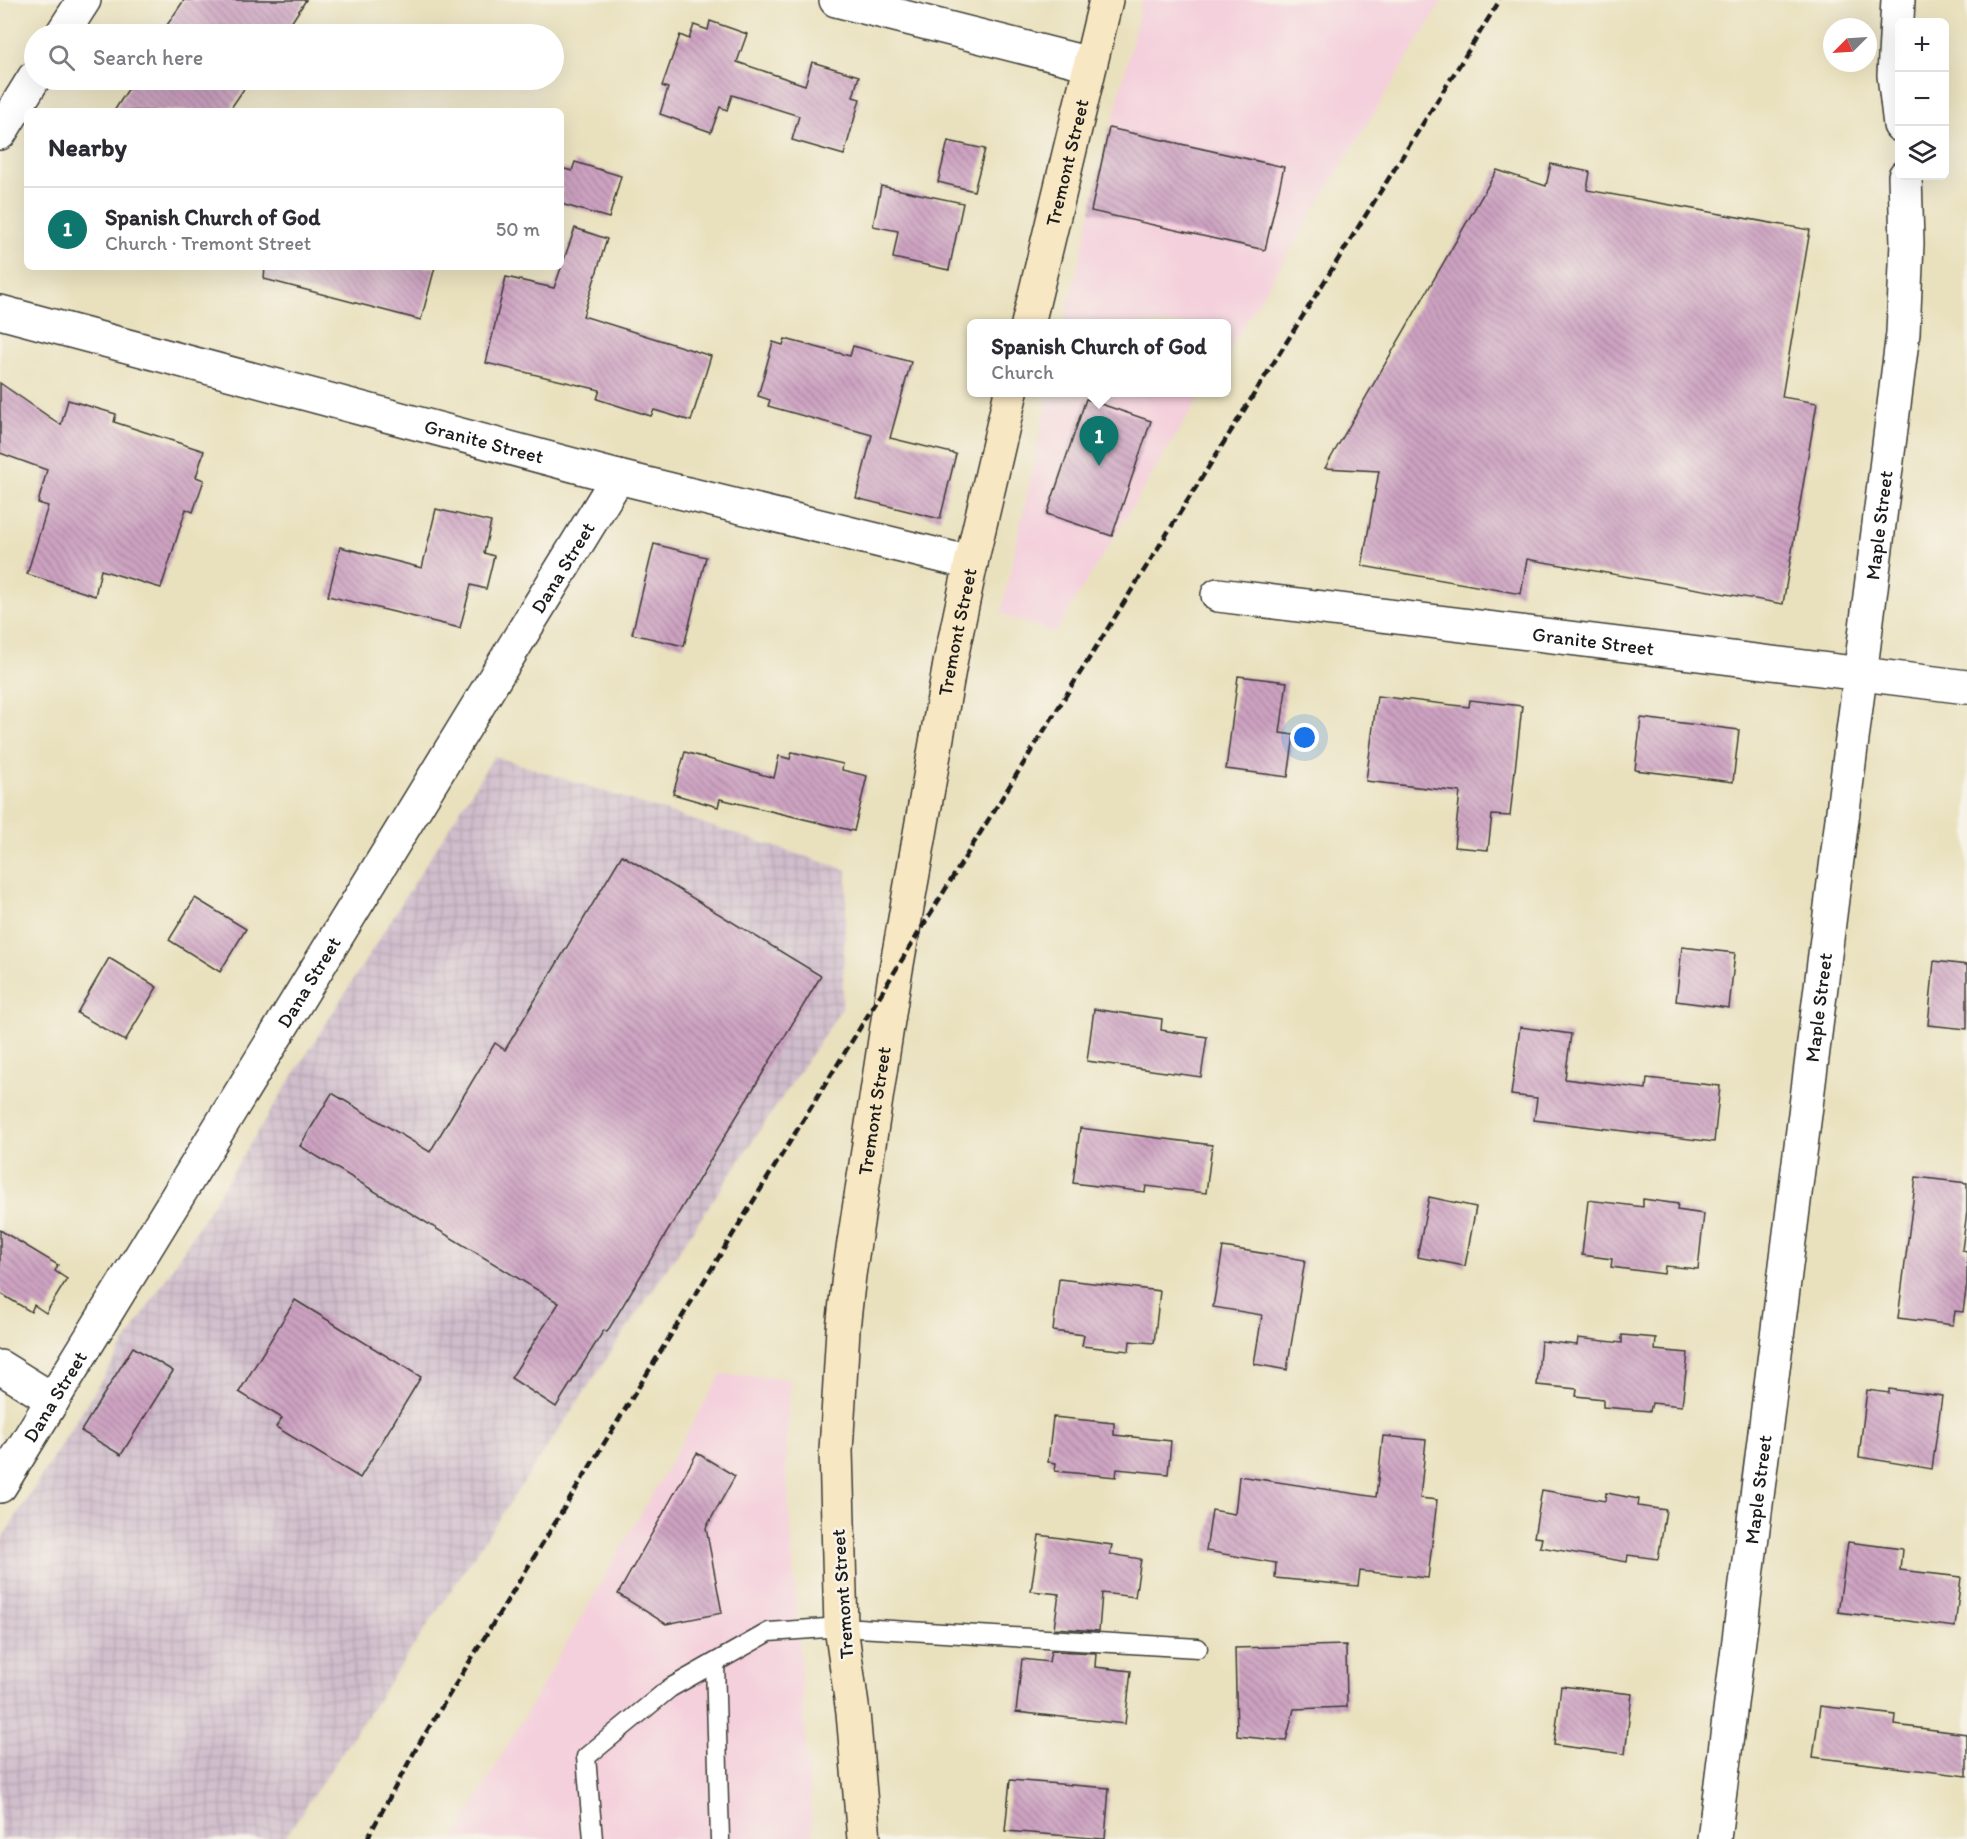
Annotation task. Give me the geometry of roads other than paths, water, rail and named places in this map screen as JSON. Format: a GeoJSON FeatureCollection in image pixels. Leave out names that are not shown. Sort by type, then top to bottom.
{"type":"FeatureCollection","features":[{"type":"Feature","properties":{"kind":"main road","name":"Tremont Street"},"geometry":{"type":"LineString","coordinates":[[1029,319],[1106,0]]}},
{"type":"Feature","properties":{"kind":"main road","name":"Tremont Street"},"geometry":{"type":"LineString","coordinates":[[864,1839],[853,1713],[841,1628],[836,1451],[838,1388],[849,1275],[912,877],[951,658],[1010,397]]}},
{"type":"Feature","properties":{"kind":"street"},"geometry":{"type":"LineString","coordinates":[[68,24],[84,0]]}},
{"type":"Feature","properties":{"kind":"street"},"geometry":{"type":"LineString","coordinates":[[836,0],[1090,64]]}},
{"type":"Feature","properties":{"kind":"street"},"geometry":{"type":"LineString","coordinates":[[1895,85],[1898,0]]}},
{"type":"Feature","properties":{"kind":"street"},"geometry":{"type":"LineString","coordinates":[[0,133],[27,90]]}},
{"type":"Feature","properties":{"kind":"street","name":"Maple Street"},"geometry":{"type":"LineString","coordinates":[[1714,1839],[1903,333],[1908,243],[1905,180]]}},
{"type":"Feature","properties":{"kind":"street","name":"Granite Street"},"geometry":{"type":"LineString","coordinates":[[0,312],[618,477],[971,563]]}},
{"type":"Feature","properties":{"kind":"street","name":"Dana Street"},"geometry":{"type":"LineString","coordinates":[[0,1486],[618,477]]}},
{"type":"Feature","properties":{"kind":"street","name":"Granite Street"},"geometry":{"type":"LineString","coordinates":[[1218,595],[1967,687]]}},
{"type":"Feature","properties":{"kind":"street"},"geometry":{"type":"LineString","coordinates":[[0,1367],[53,1400]]}},
{"type":"Feature","properties":{"kind":"lane"},"geometry":{"type":"LineString","coordinates":[[593,1839],[585,1757],[670,1688],[769,1632],[841,1628],[1198,1648]]}},
{"type":"Feature","properties":{"kind":"lane"},"geometry":{"type":"LineString","coordinates":[[715,1663],[720,1839]]}},
{"type":"Feature","properties":{"kind":"railway"},"geometry":{"type":"LineString","coordinates":[[367,1839],[417,1747],[977,838],[1500,0]]}},
{"type":"Feature","properties":{"kind":"place","name":"Spanish Church of God"},"geometry":{"type":"Point","coordinates":[1099,466]}}]}
